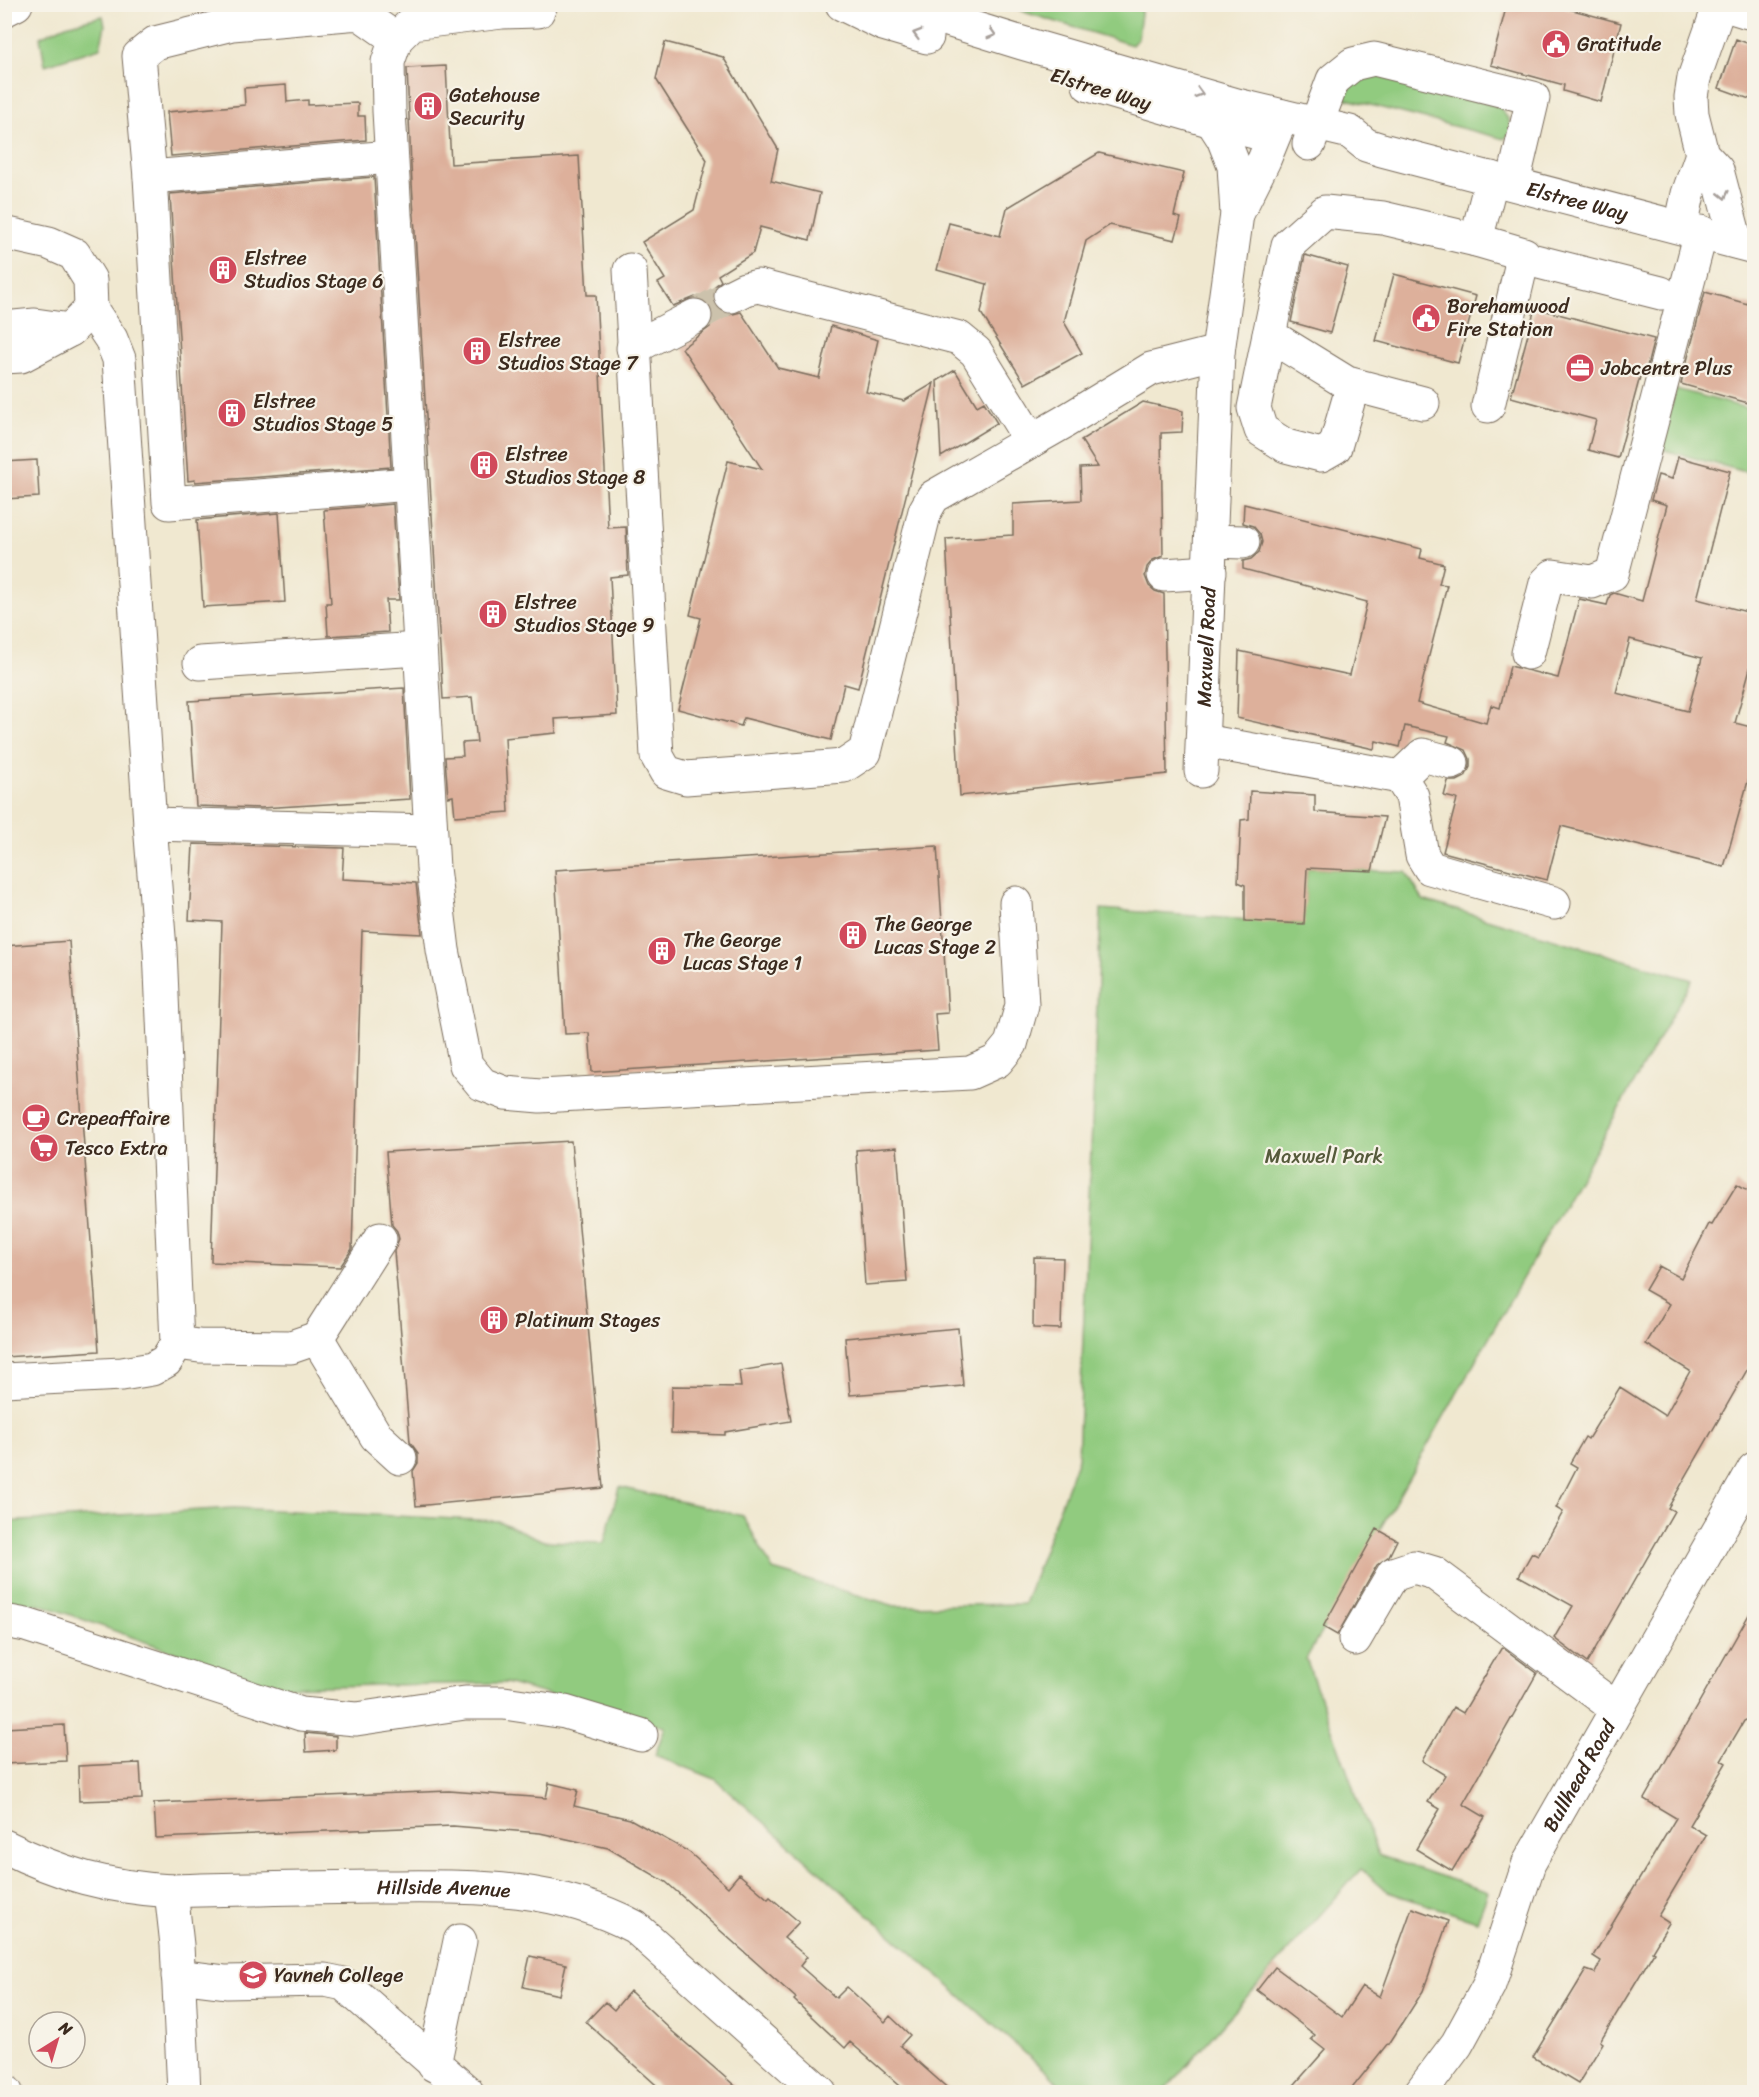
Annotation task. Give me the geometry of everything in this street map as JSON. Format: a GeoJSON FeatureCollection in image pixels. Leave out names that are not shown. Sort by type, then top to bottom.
{"type":"FeatureCollection","features":[{"type":"Feature","properties":{"kind":"street"},"geometry":{"type":"LineString","coordinates":[[4,10],[16,4]]}},
{"type":"Feature","properties":{"kind":"street"},"geometry":{"type":"LineString","coordinates":[[541,4],[538,11],[502,12],[412,23],[396,39],[388,62],[391,157],[430,831],[442,950],[466,1065],[482,1084],[505,1093],[540,1096],[970,1073],[997,1061],[1011,1044],[1022,1005],[1016,903]]}},
{"type":"Feature","properties":{"kind":"street","name":"Elstree Way"},"geometry":{"type":"LineString","coordinates":[[842,4],[883,24],[1212,122],[1278,126]]}},
{"type":"Feature","properties":{"kind":"street","name":"Elstree Way"},"geometry":{"type":"LineString","coordinates":[[896,4],[1278,126],[1312,134],[1350,132],[1366,145],[1745,245]]}},
{"type":"Feature","properties":{"kind":"street"},"geometry":{"type":"LineString","coordinates":[[1745,245],[1717,170],[1702,154],[1692,114],[1691,97],[1694,78],[1721,4],[1755,12]]}},
{"type":"Feature","properties":{"kind":"street"},"geometry":{"type":"LineString","coordinates":[[396,39],[359,13],[232,24],[155,44],[139,56],[150,177],[169,503],[410,484]]}},
{"type":"Feature","properties":{"kind":"street"},"geometry":{"type":"LineString","coordinates":[[1312,134],[1333,80],[1353,64],[1374,58],[1533,98],[1502,181],[1476,240]]}},
{"type":"Feature","properties":{"kind":"street","name":"Maxwell Road"},"geometry":{"type":"LineString","coordinates":[[1212,122],[1223,138],[1234,166],[1237,213],[1218,352],[1202,756],[1400,777]]}},
{"type":"Feature","properties":{"kind":"street","name":"Maxwell Road"},"geometry":{"type":"LineString","coordinates":[[1237,213],[1264,160],[1278,126]]}},
{"type":"Feature","properties":{"kind":"street"},"geometry":{"type":"LineString","coordinates":[[1528,653],[1545,583],[1553,576],[1592,582],[1612,574],[1691,230],[1688,194],[1702,154]]}},
{"type":"Feature","properties":{"kind":"street"},"geometry":{"type":"LineString","coordinates":[[150,177],[391,157]]}},
{"type":"Feature","properties":{"kind":"street"},"geometry":{"type":"LineString","coordinates":[[1353,384],[1335,447],[1321,455],[1286,446],[1261,430],[1254,408],[1288,245],[1325,212],[1383,218],[1524,254],[1488,406]]}},
{"type":"Feature","properties":{"kind":"street"},"geometry":{"type":"LineString","coordinates":[[4,232],[49,243],[74,254],[90,280],[81,319],[21,356],[4,357]]}},
{"type":"Feature","properties":{"kind":"street"},"geometry":{"type":"LineString","coordinates":[[1523,258],[1661,293]]}},
{"type":"Feature","properties":{"kind":"street"},"geometry":{"type":"LineString","coordinates":[[630,270],[657,756],[666,772],[686,778],[844,766],[865,752],[925,511],[933,497],[1151,369],[1218,352]]}},
{"type":"Feature","properties":{"kind":"street"},"geometry":{"type":"LineString","coordinates":[[731,296],[758,286],[958,338],[976,352],[1031,441]]}},
{"type":"Feature","properties":{"kind":"street"},"geometry":{"type":"LineString","coordinates":[[633,348],[695,316]]}},
{"type":"Feature","properties":{"kind":"street"},"geometry":{"type":"LineString","coordinates":[[4,327],[36,326],[81,319],[111,339],[119,359],[160,949],[177,1344],[166,1360],[152,1369],[122,1374],[4,1380]]}},
{"type":"Feature","properties":{"kind":"street"},"geometry":{"type":"LineString","coordinates":[[1269,335],[1347,383],[1423,403]]}},
{"type":"Feature","properties":{"kind":"street"},"geometry":{"type":"LineString","coordinates":[[1164,575],[1243,542]]}},
{"type":"Feature","properties":{"kind":"street"},"geometry":{"type":"LineString","coordinates":[[200,663],[419,649]]}},
{"type":"Feature","properties":{"kind":"street"},"geometry":{"type":"LineString","coordinates":[[1452,763],[1423,755],[1400,777],[1412,796],[1422,855],[1430,868],[1554,903]]}},
{"type":"Feature","properties":{"kind":"street"},"geometry":{"type":"LineString","coordinates":[[150,824],[430,831]]}},
{"type":"Feature","properties":{"kind":"street"},"geometry":{"type":"LineString","coordinates":[[177,1344],[291,1347],[317,1338],[380,1239]]}},
{"type":"Feature","properties":{"kind":"street"},"geometry":{"type":"LineString","coordinates":[[317,1338],[376,1436],[400,1458]]}},
{"type":"Feature","properties":{"kind":"street","name":"Bullhead Road"},"geometry":{"type":"LineString","coordinates":[[1421,2092],[1457,2044],[1489,1985],[1529,1863],[1755,1469]]}},
{"type":"Feature","properties":{"kind":"street"},"geometry":{"type":"LineString","coordinates":[[1355,1639],[1393,1574],[1414,1567],[1434,1573],[1617,1709]]}},
{"type":"Feature","properties":{"kind":"street"},"geometry":{"type":"LineString","coordinates":[[4,1621],[26,1625],[300,1714],[356,1719],[465,1704],[504,1703],[565,1712],[641,1735]]}},
{"type":"Feature","properties":{"kind":"street","name":"Hillside Avenue"},"geometry":{"type":"LineString","coordinates":[[4,1846],[39,1863],[78,1876],[136,1889],[171,1891],[398,1887],[504,1889],[541,1893],[581,1904],[615,1916],[635,1927],[819,2092]]}},
{"type":"Feature","properties":{"kind":"street"},"geometry":{"type":"LineString","coordinates":[[171,1891],[177,1945],[184,2092]]}},
{"type":"Feature","properties":{"kind":"street"},"geometry":{"type":"LineString","coordinates":[[434,2065],[460,1941]]}},
{"type":"Feature","properties":{"kind":"street"},"geometry":{"type":"LineString","coordinates":[[178,1976],[226,1982],[325,1980],[344,1984],[466,2092]]}},
{"type":"Feature","properties":{"kind":"green space"},"geometry":{"type":"Polygon","coordinates":[[[1009,5],[1142,5],[1138,38],[1132,45],[1027,13],[1009,5]]]}},
{"type":"Feature","properties":{"kind":"green space"},"geometry":{"type":"Polygon","coordinates":[[[103,16],[105,26],[100,48],[45,65],[40,37],[66,25],[103,16]]]}},
{"type":"Feature","properties":{"kind":"green space"},"geometry":{"type":"Polygon","coordinates":[[[1377,74],[1499,106],[1509,120],[1511,133],[1504,139],[1339,97],[1360,77],[1377,74]]]}},
{"type":"Feature","properties":{"kind":"green space"},"geometry":{"type":"Polygon","coordinates":[[[1676,389],[1754,410],[1754,439],[1746,472],[1660,449],[1676,389]]]}},
{"type":"Feature","properties":{"kind":"green space","name":"Maxwell Park"},"geometry":{"type":"Polygon","coordinates":[[[1307,868],[1406,872],[1423,900],[1692,980],[1306,1659],[1378,1855],[1488,1892],[1477,1921],[1388,1892],[1361,1869],[1163,2092],[1069,2092],[715,1779],[655,1755],[665,1727],[506,1683],[271,1687],[40,1604],[5,1605],[5,1522],[234,1508],[498,1521],[544,1541],[604,1543],[619,1487],[743,1516],[773,1570],[895,1606],[1024,1604],[1078,1458],[1101,909],[1303,924],[1307,868]]]}},
{"type":"Feature","properties":{"kind":"building","name":"Gratitude"},"geometry":{"type":"Polygon","coordinates":[[[1507,4],[1566,4],[1565,8],[1621,23],[1601,102],[1563,91],[1564,85],[1491,65],[1507,4]]]}},
{"type":"Feature","properties":{"kind":"building"},"geometry":{"type":"Polygon","coordinates":[[[1736,39],[1755,46],[1755,101],[1719,88],[1736,39]]]}},
{"type":"Feature","properties":{"kind":"building"},"geometry":{"type":"Polygon","coordinates":[[[665,42],[723,57],[778,149],[771,181],[820,193],[810,240],[760,227],[753,253],[718,275],[721,281],[715,286],[712,294],[715,305],[721,312],[729,315],[741,312],[778,368],[819,378],[831,326],[878,340],[866,392],[904,401],[934,383],[858,688],[844,684],[831,740],[744,718],[741,726],[678,709],[701,618],[690,615],[728,461],[762,469],[682,348],[710,327],[714,316],[711,307],[705,300],[695,297],[673,306],[658,283],[665,279],[642,242],[694,210],[707,160],[656,79],[665,42]]]}},
{"type":"Feature","properties":{"kind":"building"},"geometry":{"type":"Polygon","coordinates":[[[446,66],[451,164],[579,156],[587,295],[596,295],[608,528],[626,527],[628,575],[610,577],[617,715],[555,719],[556,733],[505,738],[509,812],[455,816],[453,796],[448,797],[445,757],[463,756],[462,743],[477,742],[472,697],[443,699],[407,68],[446,66]]]}},
{"type":"Feature","properties":{"kind":"building"},"geometry":{"type":"Polygon","coordinates":[[[286,85],[287,102],[308,100],[308,105],[358,103],[358,116],[365,116],[366,140],[171,156],[167,112],[245,105],[244,88],[286,85]]]}},
{"type":"Feature","properties":{"kind":"building"},"geometry":{"type":"Polygon","coordinates":[[[1099,153],[1184,173],[1174,216],[1181,218],[1175,240],[1110,225],[1086,241],[1064,322],[1082,353],[1025,384],[981,313],[987,284],[937,270],[949,223],[1000,236],[1007,208],[1099,153]]]}},
{"type":"Feature","properties":{"kind":"building"},"geometry":{"type":"Polygon","coordinates":[[[374,177],[391,467],[188,481],[170,194],[374,177]]]}},
{"type":"Feature","properties":{"kind":"building"},"geometry":{"type":"Polygon","coordinates":[[[1305,255],[1348,267],[1330,333],[1291,322],[1305,255]]]}},
{"type":"Feature","properties":{"kind":"building"},"geometry":{"type":"Polygon","coordinates":[[[1394,274],[1476,296],[1458,363],[1376,341],[1394,274]]]}},
{"type":"Feature","properties":{"kind":"building"},"geometry":{"type":"Polygon","coordinates":[[[1705,292],[1755,306],[1755,405],[1681,384],[1705,292]]]}},
{"type":"Feature","properties":{"kind":"building","name":"Jobcentre Plus"},"geometry":{"type":"Polygon","coordinates":[[[1535,308],[1654,339],[1645,374],[1641,373],[1618,458],[1588,450],[1596,420],[1511,397],[1535,308]]]}},
{"type":"Feature","properties":{"kind":"building"},"geometry":{"type":"Polygon","coordinates":[[[955,370],[977,406],[984,402],[997,423],[941,457],[937,381],[955,370]]]}},
{"type":"Feature","properties":{"kind":"building"},"geometry":{"type":"Polygon","coordinates":[[[1143,402],[1183,411],[1182,432],[1161,433],[1163,556],[1153,560],[1147,567],[1145,576],[1149,586],[1164,594],[1167,774],[960,796],[946,539],[1013,535],[1013,504],[1081,500],[1080,468],[1098,467],[1081,440],[1143,402]]]}},
{"type":"Feature","properties":{"kind":"building"},"geometry":{"type":"Polygon","coordinates":[[[1678,457],[1730,471],[1697,599],[1755,614],[1755,650],[1735,723],[1755,728],[1755,756],[1724,867],[1561,826],[1547,880],[1443,852],[1457,799],[1444,796],[1448,781],[1457,781],[1465,777],[1470,767],[1470,759],[1466,750],[1447,742],[1449,736],[1405,726],[1400,747],[1376,741],[1374,749],[1237,718],[1239,651],[1350,675],[1367,602],[1243,569],[1243,561],[1251,559],[1259,552],[1262,542],[1260,534],[1253,526],[1243,523],[1244,504],[1422,549],[1420,558],[1444,564],[1439,584],[1447,585],[1417,703],[1486,723],[1491,705],[1500,708],[1510,666],[1558,678],[1579,599],[1607,605],[1610,595],[1614,593],[1642,601],[1667,505],[1651,500],[1658,475],[1672,479],[1678,457]],[[1630,639],[1616,693],[1688,711],[1702,658],[1630,639]]]}},
{"type":"Feature","properties":{"kind":"building"},"geometry":{"type":"Polygon","coordinates":[[[37,460],[39,497],[4,499],[4,462],[37,460]]]}},
{"type":"Feature","properties":{"kind":"building"},"geometry":{"type":"Polygon","coordinates":[[[393,504],[399,600],[386,600],[388,632],[328,636],[326,603],[331,603],[324,510],[393,504]]]}},
{"type":"Feature","properties":{"kind":"building"},"geometry":{"type":"Polygon","coordinates":[[[279,513],[285,602],[203,607],[197,520],[279,513]]]}},
{"type":"Feature","properties":{"kind":"building"},"geometry":{"type":"Polygon","coordinates":[[[404,688],[410,799],[261,808],[196,806],[189,701],[404,688]]]}},
{"type":"Feature","properties":{"kind":"building"},"geometry":{"type":"Polygon","coordinates":[[[1250,791],[1315,795],[1315,812],[1385,817],[1372,871],[1307,868],[1304,924],[1245,921],[1245,885],[1238,882],[1241,820],[1249,819],[1250,791]]]}},
{"type":"Feature","properties":{"kind":"building"},"geometry":{"type":"Polygon","coordinates":[[[193,844],[344,848],[342,879],[416,883],[422,934],[362,931],[352,1249],[340,1267],[211,1262],[222,922],[189,920],[193,844]]]}},
{"type":"Feature","properties":{"kind":"building"},"geometry":{"type":"Polygon","coordinates":[[[937,846],[948,1013],[935,1014],[938,1050],[592,1072],[589,1033],[565,1034],[555,870],[937,846]]]}},
{"type":"Feature","properties":{"kind":"building","name":"Tesco Extra"},"geometry":{"type":"Polygon","coordinates":[[[69,941],[99,1351],[4,1357],[4,946],[69,941]]]}},
{"type":"Feature","properties":{"kind":"building","name":"Platinum Stages"},"geometry":{"type":"Polygon","coordinates":[[[571,1141],[603,1488],[416,1506],[413,1471],[418,1463],[418,1453],[410,1442],[394,1251],[399,1239],[392,1225],[386,1152],[571,1141]]]}},
{"type":"Feature","properties":{"kind":"building"},"geometry":{"type":"Polygon","coordinates":[[[897,1147],[907,1282],[865,1285],[856,1150],[897,1147]]]}},
{"type":"Feature","properties":{"kind":"building"},"geometry":{"type":"Polygon","coordinates":[[[1737,1184],[1755,1194],[1755,1356],[1668,1508],[1674,1511],[1587,1663],[1554,1638],[1573,1606],[1519,1576],[1532,1553],[1538,1556],[1563,1512],[1556,1508],[1577,1467],[1570,1463],[1585,1437],[1588,1439],[1620,1387],[1665,1416],[1690,1371],[1646,1344],[1670,1304],[1645,1290],[1659,1266],[1681,1278],[1709,1224],[1712,1225],[1737,1184]]]}},
{"type":"Feature","properties":{"kind":"building"},"geometry":{"type":"Polygon","coordinates":[[[1034,1257],[1063,1258],[1061,1329],[1033,1328],[1034,1257]]]}},
{"type":"Feature","properties":{"kind":"building"},"geometry":{"type":"Polygon","coordinates":[[[958,1328],[963,1386],[850,1395],[845,1338],[958,1328]]]}},
{"type":"Feature","properties":{"kind":"building"},"geometry":{"type":"Polygon","coordinates":[[[781,1364],[791,1421],[725,1432],[725,1435],[671,1433],[672,1386],[741,1387],[739,1371],[781,1364]]]}},
{"type":"Feature","properties":{"kind":"building"},"geometry":{"type":"Polygon","coordinates":[[[1377,1529],[1397,1540],[1389,1556],[1377,1565],[1337,1635],[1323,1627],[1377,1529]]]}},
{"type":"Feature","properties":{"kind":"building"},"geometry":{"type":"Polygon","coordinates":[[[1755,1604],[1755,1708],[1744,1721],[1721,1760],[1726,1763],[1689,1825],[1706,1835],[1658,1916],[1669,1923],[1600,2041],[1603,2043],[1578,2084],[1533,2057],[1586,1970],[1595,1973],[1601,1961],[1593,1956],[1676,1818],[1644,1799],[1755,1604]]]}},
{"type":"Feature","properties":{"kind":"building"},"geometry":{"type":"Polygon","coordinates":[[[1502,1647],[1537,1673],[1463,1804],[1485,1817],[1452,1871],[1416,1849],[1440,1809],[1428,1802],[1445,1775],[1422,1761],[1453,1707],[1463,1713],[1502,1647]]]}},
{"type":"Feature","properties":{"kind":"building"},"geometry":{"type":"Polygon","coordinates":[[[64,1725],[66,1761],[4,1764],[4,1728],[64,1725]]]}},
{"type":"Feature","properties":{"kind":"building"},"geometry":{"type":"Polygon","coordinates":[[[305,1733],[336,1736],[336,1750],[306,1752],[305,1733]]]}},
{"type":"Feature","properties":{"kind":"building"},"geometry":{"type":"Polygon","coordinates":[[[140,1763],[142,1799],[79,1801],[78,1766],[140,1763]]]}},
{"type":"Feature","properties":{"kind":"building"},"geometry":{"type":"Polygon","coordinates":[[[549,1783],[578,1790],[574,1806],[630,1819],[689,1852],[728,1887],[739,1874],[768,1899],[770,1897],[799,1922],[784,1938],[807,1957],[800,1966],[836,1998],[847,1987],[885,2022],[890,2016],[910,2035],[900,2046],[952,2092],[907,2092],[850,2042],[845,2048],[794,2000],[796,1998],[666,1882],[608,1848],[540,1833],[453,1826],[156,1838],[154,1803],[449,1791],[546,1798],[549,1783]]]}},
{"type":"Feature","properties":{"kind":"building"},"geometry":{"type":"Polygon","coordinates":[[[1412,1908],[1448,1921],[1423,1991],[1389,2044],[1349,2092],[1288,2092],[1325,2050],[1311,2039],[1315,2035],[1257,1990],[1275,1967],[1342,2017],[1362,1986],[1380,1997],[1412,1908]]]}},
{"type":"Feature","properties":{"kind":"building"},"geometry":{"type":"Polygon","coordinates":[[[530,1956],[566,1964],[559,1995],[523,1987],[530,1956]]]}},
{"type":"Feature","properties":{"kind":"building"},"geometry":{"type":"Polygon","coordinates":[[[630,1991],[742,2092],[664,2092],[586,2022],[605,2002],[614,2010],[630,1991]]]}},
{"type":"Feature","properties":{"kind":"tunnel"},"geometry":{"type":"LineString","coordinates":[[695,316],[731,296]]}},
{"type":"Feature","properties":{"kind":"place","name":"Gratitude"},"geometry":{"type":"Point","coordinates":[1556,44]}},
{"type":"Feature","properties":{"kind":"place","name":"Gatehouse Security"},"geometry":{"type":"Point","coordinates":[428,106]}},
{"type":"Feature","properties":{"kind":"place","name":"Elstree Studios Stage 6"},"geometry":{"type":"Point","coordinates":[223,270]}},
{"type":"Feature","properties":{"kind":"place","name":"Borehamwood Fire Station"},"geometry":{"type":"Point","coordinates":[1426,318]}},
{"type":"Feature","properties":{"kind":"place","name":"Elstree Studios Stage 7"},"geometry":{"type":"Point","coordinates":[477,351]}},
{"type":"Feature","properties":{"kind":"place","name":"Jobcentre Plus"},"geometry":{"type":"Point","coordinates":[1580,368]}},
{"type":"Feature","properties":{"kind":"place","name":"Elstree Studios Stage 5"},"geometry":{"type":"Point","coordinates":[232,413]}},
{"type":"Feature","properties":{"kind":"place","name":"Elstree Studios Stage 8"},"geometry":{"type":"Point","coordinates":[484,465]}},
{"type":"Feature","properties":{"kind":"place","name":"Elstree Studios Stage 9"},"geometry":{"type":"Point","coordinates":[493,614]}},
{"type":"Feature","properties":{"kind":"place","name":"The George Lucas Stage 2"},"geometry":{"type":"Point","coordinates":[853,935]}},
{"type":"Feature","properties":{"kind":"place","name":"The George Lucas Stage 1"},"geometry":{"type":"Point","coordinates":[662,951]}},
{"type":"Feature","properties":{"kind":"place","name":"Crepeaffaire"},"geometry":{"type":"Point","coordinates":[36,1118]}},
{"type":"Feature","properties":{"kind":"place","name":"Tesco Extra"},"geometry":{"type":"Point","coordinates":[44,1148]}},
{"type":"Feature","properties":{"kind":"place","name":"Platinum Stages"},"geometry":{"type":"Point","coordinates":[494,1320]}},
{"type":"Feature","properties":{"kind":"place","name":"Yavneh College"},"geometry":{"type":"Point","coordinates":[253,1975]}}]}
